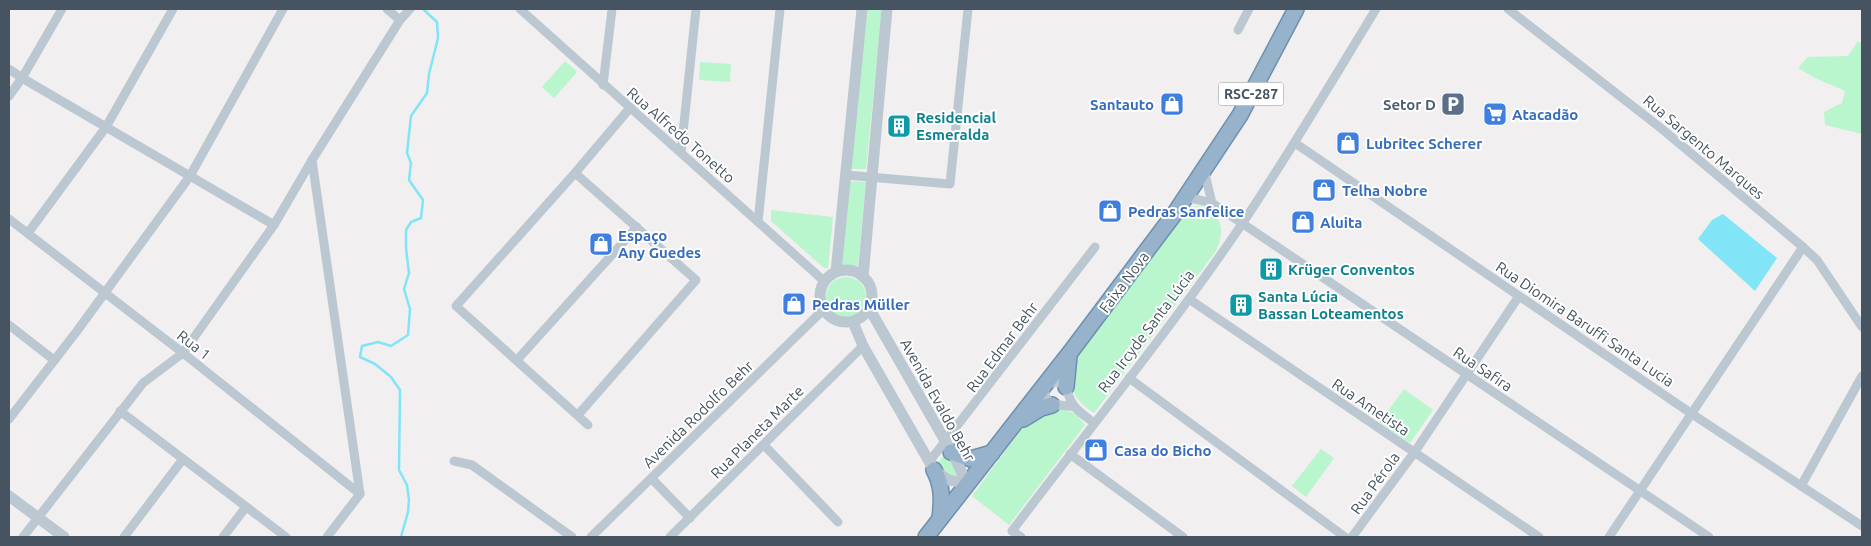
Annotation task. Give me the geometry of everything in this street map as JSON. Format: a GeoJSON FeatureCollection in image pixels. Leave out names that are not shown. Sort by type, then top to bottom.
{"type":"FeatureCollection","features":[{"type":"Feature","properties":{"kind":"highway","name":"Faixa Nova"},"geometry":{"type":"LineString","coordinates":[[926,537],[1069,354],[1186,197],[1240,114],[1296,9]]}},
{"type":"Feature","properties":{"kind":"highway"},"geometry":{"type":"LineString","coordinates":[[1066,387],[1066,369],[1069,354]]}},
{"type":"Feature","properties":{"kind":"highway"},"geometry":{"type":"LineString","coordinates":[[1014,425],[1032,413],[1052,405]]}},
{"type":"Feature","properties":{"kind":"highway"},"geometry":{"type":"LineString","coordinates":[[948,447],[971,459],[992,452]]}},
{"type":"Feature","properties":{"kind":"highway"},"geometry":{"type":"LineString","coordinates":[[932,466],[939,480],[942,500],[940,518]]}},
{"type":"Feature","properties":{"kind":"street"},"geometry":{"type":"LineString","coordinates":[[9,96],[22,78],[62,9]]}},
{"type":"Feature","properties":{"kind":"street"},"geometry":{"type":"LineString","coordinates":[[28,233],[106,127],[174,9]]}},
{"type":"Feature","properties":{"kind":"street"},"geometry":{"type":"LineString","coordinates":[[10,413],[77,331],[190,176],[283,9]]}},
{"type":"Feature","properties":{"kind":"street"},"geometry":{"type":"LineString","coordinates":[[387,9],[400,20]]}},
{"type":"Feature","properties":{"kind":"street"},"geometry":{"type":"LineString","coordinates":[[23,537],[142,383],[183,353],[274,225],[312,160],[400,20],[410,9]]}},
{"type":"Feature","properties":{"kind":"street","name":"Rua Alfredo Tonetto"},"geometry":{"type":"LineString","coordinates":[[520,9],[824,281]]}},
{"type":"Feature","properties":{"kind":"street"},"geometry":{"type":"LineString","coordinates":[[604,85],[612,9]]}},
{"type":"Feature","properties":{"kind":"street"},"geometry":{"type":"LineString","coordinates":[[681,152],[696,9]]}},
{"type":"Feature","properties":{"kind":"street"},"geometry":{"type":"LineString","coordinates":[[758,222],[780,9]]}},
{"type":"Feature","properties":{"kind":"street"},"geometry":{"type":"LineString","coordinates":[[836,272],[862,9]]}},
{"type":"Feature","properties":{"kind":"street"},"geometry":{"type":"LineString","coordinates":[[863,277],[887,9]]}},
{"type":"Feature","properties":{"kind":"street"},"geometry":{"type":"LineString","coordinates":[[846,175],[950,184],[968,9]]}},
{"type":"Feature","properties":{"kind":"street"},"geometry":{"type":"LineString","coordinates":[[1238,30],[1249,9]]}},
{"type":"Feature","properties":{"kind":"street","name":"Rua Ircyde Santa Lúcia"},"geometry":{"type":"LineString","coordinates":[[1021,537],[1012,530],[1189,299],[1242,224],[1295,142],[1376,9]]}},
{"type":"Feature","properties":{"kind":"street","name":"Rua Sargento Marques"},"geometry":{"type":"LineString","coordinates":[[1508,9],[1662,129],[1803,247],[1817,260],[1862,327]]}},
{"type":"Feature","properties":{"kind":"street"},"geometry":{"type":"LineString","coordinates":[[9,68],[22,78],[274,225]]}},
{"type":"Feature","properties":{"kind":"street"},"geometry":{"type":"LineString","coordinates":[[588,425],[456,306],[575,173],[630,108]]}},
{"type":"Feature","properties":{"kind":"street","name":"Rua Diomira Baruffi Santa Lucia"},"geometry":{"type":"LineString","coordinates":[[1295,142],[1692,414],[1862,526]]}},
{"type":"Feature","properties":{"kind":"street"},"geometry":{"type":"LineString","coordinates":[[312,160],[360,494],[327,537]]}},
{"type":"Feature","properties":{"kind":"street"},"geometry":{"type":"LineString","coordinates":[[1186,197],[1212,203],[1204,170]]}},
{"type":"Feature","properties":{"kind":"street"},"geometry":{"type":"LineString","coordinates":[[575,173],[696,280],[578,415]]}},
{"type":"Feature","properties":{"kind":"street","name":"Rua Safira"},"geometry":{"type":"LineString","coordinates":[[1212,203],[1708,537]]}},
{"type":"Feature","properties":{"kind":"street","name":"Rua 1"},"geometry":{"type":"LineString","coordinates":[[9,219],[183,353],[360,494]]}},
{"type":"Feature","properties":{"kind":"street"},"geometry":{"type":"LineString","coordinates":[[517,360],[637,227]]}},
{"type":"Feature","properties":{"kind":"street","name":"Rua Edmar Behr"},"geometry":{"type":"LineString","coordinates":[[932,466],[1095,247]]}},
{"type":"Feature","properties":{"kind":"street"},"geometry":{"type":"LineString","coordinates":[[1609,537],[1803,247]]}},
{"type":"Feature","properties":{"kind":"street"},"geometry":{"type":"LineString","coordinates":[[846,270],[855,272],[863,277],[869,286],[872,296],[869,308],[862,316],[852,322],[842,322],[831,318],[823,310],[820,301],[820,291],[824,281],[836,272],[846,270]]}},
{"type":"Feature","properties":{"kind":"street","name":"Rua Pérola"},"geometry":{"type":"LineString","coordinates":[[1352,537],[1414,453],[1519,296]]}},
{"type":"Feature","properties":{"kind":"street","name":"Rua Ametista"},"geometry":{"type":"LineString","coordinates":[[1189,299],[1540,537]]}},
{"type":"Feature","properties":{"kind":"street","name":"Avenida Evaldo Behr"},"geometry":{"type":"LineString","coordinates":[[869,308],[967,484]]}},
{"type":"Feature","properties":{"kind":"street","name":"Avenida Rodolfo Behr"},"geometry":{"type":"LineString","coordinates":[[591,537],[823,310]]}},
{"type":"Feature","properties":{"kind":"street"},"geometry":{"type":"LineString","coordinates":[[852,322],[863,346],[932,466]]}},
{"type":"Feature","properties":{"kind":"street"},"geometry":{"type":"LineString","coordinates":[[9,325],[54,360]]}},
{"type":"Feature","properties":{"kind":"street","name":"Rua Planeta Marte"},"geometry":{"type":"LineString","coordinates":[[670,537],[863,346]]}},
{"type":"Feature","properties":{"kind":"street"},"geometry":{"type":"LineString","coordinates":[[1801,486],[1862,376]]}},
{"type":"Feature","properties":{"kind":"street"},"geometry":{"type":"LineString","coordinates":[[1129,378],[1346,537]]}},
{"type":"Feature","properties":{"kind":"street"},"geometry":{"type":"LineString","coordinates":[[1075,407],[1052,405],[1044,393],[1045,385],[1058,382],[1066,387],[1075,407],[1094,423]]}},
{"type":"Feature","properties":{"kind":"street"},"geometry":{"type":"LineString","coordinates":[[120,411],[286,537]]}},
{"type":"Feature","properties":{"kind":"street"},"geometry":{"type":"LineString","coordinates":[[764,445],[838,522]]}},
{"type":"Feature","properties":{"kind":"street"},"geometry":{"type":"LineString","coordinates":[[1070,454],[1182,537]]}},
{"type":"Feature","properties":{"kind":"street"},"geometry":{"type":"LineString","coordinates":[[124,537],[183,459]]}},
{"type":"Feature","properties":{"kind":"street"},"geometry":{"type":"LineString","coordinates":[[454,461],[472,465],[572,537]]}},
{"type":"Feature","properties":{"kind":"street","name":"Avenida Evaldo Behr"},"geometry":{"type":"LineString","coordinates":[[932,466],[949,480],[967,484]]}},
{"type":"Feature","properties":{"kind":"street"},"geometry":{"type":"LineString","coordinates":[[652,479],[690,518]]}},
{"type":"Feature","properties":{"kind":"street"},"geometry":{"type":"LineString","coordinates":[[9,496],[64,537]]}},
{"type":"Feature","properties":{"kind":"street"},"geometry":{"type":"LineString","coordinates":[[223,537],[246,507]]}},
{"type":"Feature","properties":{"kind":"green space"},"geometry":{"type":"Polygon","coordinates":[[[867,9],[882,9],[866,169],[851,169],[867,9]]]}},
{"type":"Feature","properties":{"kind":"green space"},"geometry":{"type":"Polygon","coordinates":[[[1858,41],[1862,44],[1862,134],[1825,125],[1824,112],[1842,103],[1845,91],[1815,78],[1798,68],[1808,57],[1848,56],[1858,41]]]}},
{"type":"Feature","properties":{"kind":"green space"},"geometry":{"type":"Polygon","coordinates":[[[565,61],[577,72],[554,98],[542,87],[565,61]]]}},
{"type":"Feature","properties":{"kind":"green space"},"geometry":{"type":"Polygon","coordinates":[[[700,62],[731,64],[730,82],[699,80],[700,62]]]}},
{"type":"Feature","properties":{"kind":"green space"},"geometry":{"type":"Polygon","coordinates":[[[849,181],[866,182],[858,266],[842,265],[849,181]]]}},
{"type":"Feature","properties":{"kind":"green space"},"geometry":{"type":"Polygon","coordinates":[[[1201,206],[1214,214],[1220,224],[1221,236],[1216,251],[1094,413],[1079,401],[1072,388],[1072,372],[1079,354],[1190,207],[1201,206]]]}},
{"type":"Feature","properties":{"kind":"green space"},"geometry":{"type":"Polygon","coordinates":[[[771,210],[833,217],[828,268],[824,268],[771,221],[771,210]]]}},
{"type":"Feature","properties":{"kind":"green space"},"geometry":{"type":"Polygon","coordinates":[[[850,277],[857,280],[863,286],[866,297],[865,305],[857,314],[850,317],[842,317],[835,314],[827,305],[826,293],[829,286],[838,278],[850,277]]]}},
{"type":"Feature","properties":{"kind":"green space"},"geometry":{"type":"Polygon","coordinates":[[[1404,389],[1433,410],[1410,443],[1379,423],[1404,389]]]}},
{"type":"Feature","properties":{"kind":"green space"},"geometry":{"type":"Polygon","coordinates":[[[1060,408],[1076,414],[1085,425],[1009,525],[972,496],[1025,424],[1035,415],[1060,408]]]}},
{"type":"Feature","properties":{"kind":"green space"},"geometry":{"type":"Polygon","coordinates":[[[1321,449],[1334,458],[1306,497],[1292,486],[1321,449]]]}},
{"type":"Feature","properties":{"kind":"green space"},"geometry":{"type":"Polygon","coordinates":[[[944,455],[948,456],[959,477],[957,479],[939,466],[938,463],[944,455]]]}},
{"type":"Feature","properties":{"kind":"water"},"geometry":{"type":"Polygon","coordinates":[[[1723,214],[1777,258],[1755,291],[1698,239],[1712,220],[1723,214]]]}},
{"type":"Feature","properties":{"kind":"waterway"},"geometry":{"type":"LineString","coordinates":[[401,537],[408,512],[409,500],[407,485],[399,470],[400,390],[391,377],[375,364],[360,357],[362,346],[378,342],[391,346],[408,335],[410,309],[404,289],[409,273],[406,230],[411,222],[421,218],[423,200],[409,180],[411,163],[407,153],[411,116],[427,93],[429,74],[438,38],[437,22],[423,9]]}},
{"type":"Feature","properties":{"kind":"place","name":"Santauto"},"geometry":{"type":"Point","coordinates":[1172,104]}},
{"type":"Feature","properties":{"kind":"place","name":"Setor D"},"geometry":{"type":"Point","coordinates":[1453,104]}},
{"type":"Feature","properties":{"kind":"place","name":"Atacadão"},"geometry":{"type":"Point","coordinates":[1495,114]}},
{"type":"Feature","properties":{"kind":"place","name":"Residencial Esmeralda"},"geometry":{"type":"Point","coordinates":[899,126]}},
{"type":"Feature","properties":{"kind":"place","name":"Lubritec Scherer"},"geometry":{"type":"Point","coordinates":[1348,143]}},
{"type":"Feature","properties":{"kind":"place","name":"Telha Nobre"},"geometry":{"type":"Point","coordinates":[1324,190]}},
{"type":"Feature","properties":{"kind":"place","name":"Pedras Sanfelice"},"geometry":{"type":"Point","coordinates":[1110,211]}},
{"type":"Feature","properties":{"kind":"place","name":"Aluita"},"geometry":{"type":"Point","coordinates":[1303,222]}},
{"type":"Feature","properties":{"kind":"place","name":"Espaço Any Guedes"},"geometry":{"type":"Point","coordinates":[601,244]}},
{"type":"Feature","properties":{"kind":"place","name":"Krüger Conventos"},"geometry":{"type":"Point","coordinates":[1271,269]}},
{"type":"Feature","properties":{"kind":"place","name":"Pedras Müller"},"geometry":{"type":"Point","coordinates":[794,304]}},
{"type":"Feature","properties":{"kind":"place","name":"Santa Lúcia Bassan Loteamentos"},"geometry":{"type":"Point","coordinates":[1241,305]}},
{"type":"Feature","properties":{"kind":"place","name":"Casa do Bicho"},"geometry":{"type":"Point","coordinates":[1096,450]}}]}
